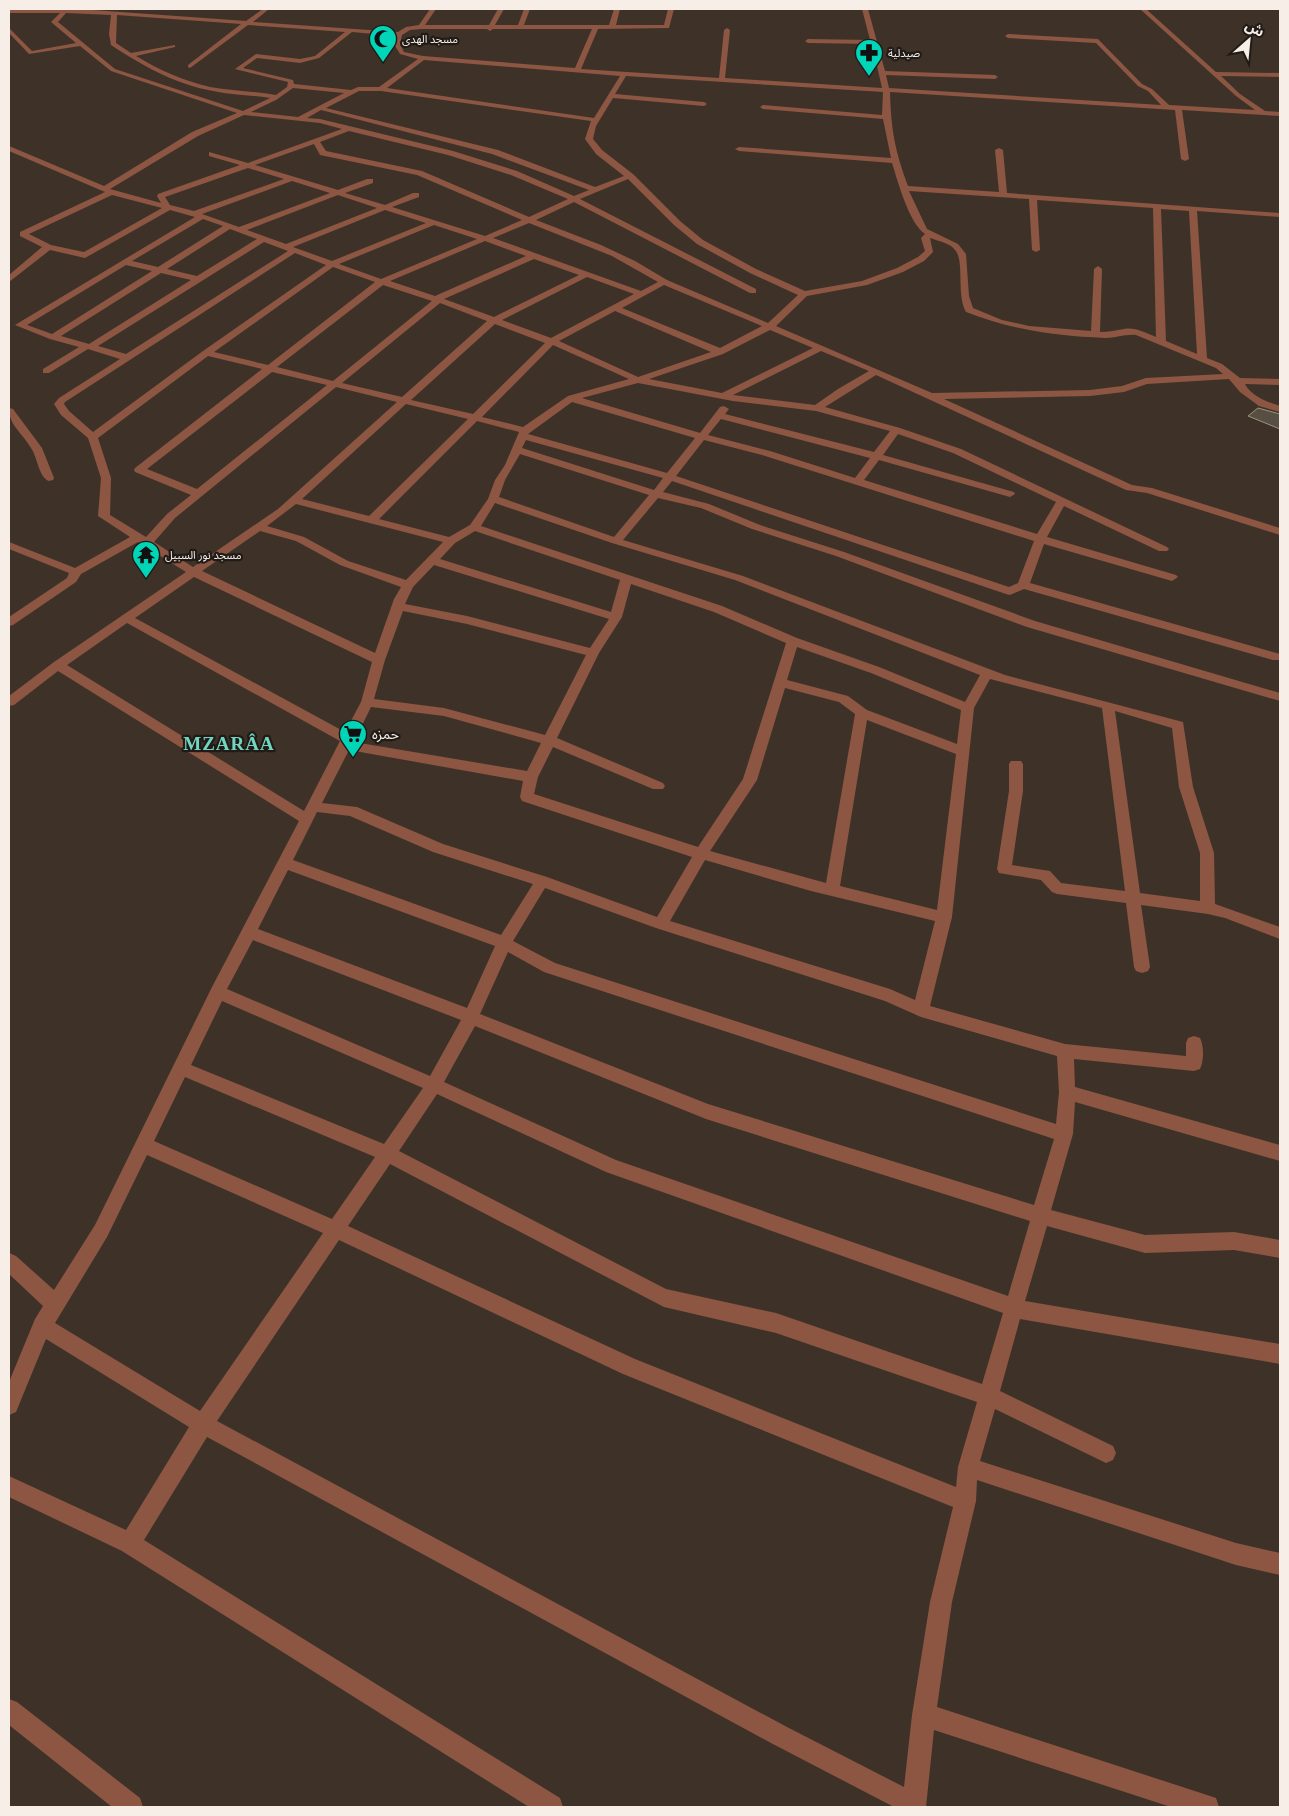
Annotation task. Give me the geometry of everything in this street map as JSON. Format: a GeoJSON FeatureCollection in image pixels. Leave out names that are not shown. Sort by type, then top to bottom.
{"type":"FeatureCollection","features":[{"type":"Feature","properties":{"kind":"street"},"geometry":{"type":"LineString","coordinates":[[138,15],[148,9]]}},
{"type":"Feature","properties":{"kind":"street"},"geometry":{"type":"LineString","coordinates":[[190,66],[266,9]]}},
{"type":"Feature","properties":{"kind":"street"},"geometry":{"type":"LineString","coordinates":[[422,27],[433,9]]}},
{"type":"Feature","properties":{"kind":"street"},"geometry":{"type":"LineString","coordinates":[[490,28],[501,9]]}},
{"type":"Feature","properties":{"kind":"street"},"geometry":{"type":"LineString","coordinates":[[520,28],[527,9]]}},
{"type":"Feature","properties":{"kind":"street"},"geometry":{"type":"LineString","coordinates":[[612,27],[617,9]]}},
{"type":"Feature","properties":{"kind":"street"},"geometry":{"type":"LineString","coordinates":[[9,11],[114,13],[399,34],[408,28],[422,27],[667,27],[671,9]]}},
{"type":"Feature","properties":{"kind":"street"},"geometry":{"type":"LineString","coordinates":[[865,9],[872,42],[886,90],[886,117],[896,161],[921,227],[929,235],[959,248],[962,254],[963,292],[969,310],[999,322],[1021,327],[1108,335],[1126,331],[1138,333],[1219,366],[1235,379],[1243,390],[1262,404],[1280,409]]}},
{"type":"Feature","properties":{"kind":"street"},"geometry":{"type":"LineString","coordinates":[[1143,9],[1238,95],[1264,113]]}},
{"type":"Feature","properties":{"kind":"street"},"geometry":{"type":"LineString","coordinates":[[63,13],[54,22],[113,70],[243,112],[320,121],[450,154],[514,173],[574,198],[753,291]]}},
{"type":"Feature","properties":{"kind":"street"},"geometry":{"type":"LineString","coordinates":[[114,13],[113,44],[164,74],[211,89],[276,97]]}},
{"type":"Feature","properties":{"kind":"street"},"geometry":{"type":"LineString","coordinates":[[577,70],[595,28]]}},
{"type":"Feature","properties":{"kind":"street"},"geometry":{"type":"LineString","coordinates":[[9,30],[31,53],[81,44]]}},
{"type":"Feature","properties":{"kind":"street"},"geometry":{"type":"LineString","coordinates":[[722,80],[726,30]]}},
{"type":"Feature","properties":{"kind":"street"},"geometry":{"type":"LineString","coordinates":[[291,86],[289,80],[238,69],[256,56],[300,61],[317,56],[350,31]]}},
{"type":"Feature","properties":{"kind":"street"},"geometry":{"type":"LineString","coordinates":[[399,34],[397,44],[402,53],[423,58],[624,74],[1280,114]]}},
{"type":"Feature","properties":{"kind":"street"},"geometry":{"type":"LineString","coordinates":[[1008,36],[1098,41],[1140,85],[1150,90],[1167,107]]}},
{"type":"Feature","properties":{"kind":"street"},"geometry":{"type":"LineString","coordinates":[[808,41],[872,42]]}},
{"type":"Feature","properties":{"kind":"street"},"geometry":{"type":"LineString","coordinates":[[130,55],[173,46]]}},
{"type":"Feature","properties":{"kind":"street"},"geometry":{"type":"LineString","coordinates":[[381,89],[423,58]]}},
{"type":"Feature","properties":{"kind":"street"},"geometry":{"type":"LineString","coordinates":[[881,73],[995,77]]}},
{"type":"Feature","properties":{"kind":"street"},"geometry":{"type":"LineString","coordinates":[[624,74],[596,120],[589,138],[599,152],[630,176],[677,223],[700,242],[753,271],[804,294]]}},
{"type":"Feature","properties":{"kind":"street"},"geometry":{"type":"LineString","coordinates":[[1215,74],[1280,75]]}},
{"type":"Feature","properties":{"kind":"street"},"geometry":{"type":"LineString","coordinates":[[168,208],[85,255],[48,247],[23,234],[108,190],[195,134],[276,97],[291,86],[351,92]]}},
{"type":"Feature","properties":{"kind":"street"},"geometry":{"type":"LineString","coordinates":[[299,118],[360,88],[381,89],[596,120]]}},
{"type":"Feature","properties":{"kind":"street"},"geometry":{"type":"LineString","coordinates":[[611,96],[704,104]]}},
{"type":"Feature","properties":{"kind":"street"},"geometry":{"type":"LineString","coordinates":[[764,107],[886,117]]}},
{"type":"Feature","properties":{"kind":"street"},"geometry":{"type":"LineString","coordinates":[[320,108],[495,152],[596,190]]}},
{"type":"Feature","properties":{"kind":"street"},"geometry":{"type":"LineString","coordinates":[[1178,108],[1185,159]]}},
{"type":"Feature","properties":{"kind":"street"},"geometry":{"type":"LineString","coordinates":[[168,208],[161,196],[348,129]]}},
{"type":"Feature","properties":{"kind":"street"},"geometry":{"type":"LineString","coordinates":[[316,140],[323,154],[419,173],[529,220],[602,248],[648,270],[664,282],[876,372],[1130,488],[1148,490],[1280,532]]}},
{"type":"Feature","properties":{"kind":"street"},"geometry":{"type":"LineString","coordinates":[[9,148],[108,190],[198,215],[551,342],[638,380],[728,397],[817,408],[896,430],[957,451],[1163,549]]}},
{"type":"Feature","properties":{"kind":"street"},"geometry":{"type":"LineString","coordinates":[[738,150],[790,152],[896,161]]}},
{"type":"Feature","properties":{"kind":"street"},"geometry":{"type":"LineString","coordinates":[[999,150],[1004,194]]}},
{"type":"Feature","properties":{"kind":"street"},"geometry":{"type":"LineString","coordinates":[[212,154],[487,239],[642,294]]}},
{"type":"Feature","properties":{"kind":"street"},"geometry":{"type":"LineString","coordinates":[[199,494],[139,470],[381,282],[487,239],[574,198],[630,176]]}},
{"type":"Feature","properties":{"kind":"street"},"geometry":{"type":"LineString","coordinates":[[9,331],[198,215],[291,179]]}},
{"type":"Feature","properties":{"kind":"street"},"geometry":{"type":"LineString","coordinates":[[241,230],[370,181]]}},
{"type":"Feature","properties":{"kind":"street"},"geometry":{"type":"LineString","coordinates":[[906,188],[1280,215]]}},
{"type":"Feature","properties":{"kind":"street"},"geometry":{"type":"LineString","coordinates":[[379,660],[194,572],[104,516],[106,478],[93,437],[65,413],[58,404],[290,248],[416,196]]}},
{"type":"Feature","properties":{"kind":"street"},"geometry":{"type":"LineString","coordinates":[[1033,196],[1036,250]]}},
{"type":"Feature","properties":{"kind":"street"},"geometry":{"type":"LineString","coordinates":[[1157,206],[1161,341]]}},
{"type":"Feature","properties":{"kind":"street"},"geometry":{"type":"LineString","coordinates":[[1193,208],[1202,359]]}},
{"type":"Feature","properties":{"kind":"street"},"geometry":{"type":"LineString","coordinates":[[93,437],[206,353],[332,264],[434,223]]}},
{"type":"Feature","properties":{"kind":"street"},"geometry":{"type":"LineString","coordinates":[[53,337],[229,226]]}},
{"type":"Feature","properties":{"kind":"street"},"geometry":{"type":"LineString","coordinates":[[9,1404],[42,1326],[101,1231],[218,992],[367,702],[400,599],[408,584],[451,541],[474,527],[493,500],[500,480],[524,433],[571,398],[638,380],[720,352],[770,326],[804,294],[864,283],[921,260],[929,252],[925,238],[929,235]]}},
{"type":"Feature","properties":{"kind":"street"},"geometry":{"type":"LineString","coordinates":[[46,371],[264,238]]}},
{"type":"Feature","properties":{"kind":"street"},"geometry":{"type":"LineString","coordinates":[[9,279],[48,247]]}},
{"type":"Feature","properties":{"kind":"street"},"geometry":{"type":"LineString","coordinates":[[12,617],[72,580],[76,572],[144,540],[334,386],[436,300],[533,256]]}},
{"type":"Feature","properties":{"kind":"street"},"geometry":{"type":"LineString","coordinates":[[124,262],[198,279]]}},
{"type":"Feature","properties":{"kind":"street"},"geometry":{"type":"LineString","coordinates":[[1095,334],[1098,270]]}},
{"type":"Feature","properties":{"kind":"street"},"geometry":{"type":"LineString","coordinates":[[9,702],[58,665],[194,572],[294,500],[493,321],[587,274]]}},
{"type":"Feature","properties":{"kind":"street"},"geometry":{"type":"LineString","coordinates":[[371,520],[551,342],[664,282]]}},
{"type":"Feature","properties":{"kind":"street"},"geometry":{"type":"LineString","coordinates":[[615,308],[720,352]]}},
{"type":"Feature","properties":{"kind":"street"},"geometry":{"type":"LineString","coordinates":[[20,325],[53,337],[128,358]]}},
{"type":"Feature","properties":{"kind":"street"},"geometry":{"type":"LineString","coordinates":[[616,541],[703,437],[719,416],[728,397],[820,348]]}},
{"type":"Feature","properties":{"kind":"street"},"geometry":{"type":"LineString","coordinates":[[206,353],[334,386],[476,417],[670,477],[998,588],[1010,591],[1023,585],[1277,657]]}},
{"type":"Feature","properties":{"kind":"street"},"geometry":{"type":"LineString","coordinates":[[817,408],[841,391],[876,372]]}},
{"type":"Feature","properties":{"kind":"street"},"geometry":{"type":"LineString","coordinates":[[928,396],[1090,393],[1124,389],[1146,381],[1166,379],[1235,379],[1280,382]]}},
{"type":"Feature","properties":{"kind":"street"},"geometry":{"type":"LineString","coordinates":[[571,398],[703,437],[766,452],[1040,539],[1172,577]]}},
{"type":"Feature","properties":{"kind":"street"},"geometry":{"type":"LineString","coordinates":[[9,412],[37,448],[48,478]]}},
{"type":"Feature","properties":{"kind":"street"},"geometry":{"type":"LineString","coordinates":[[719,416],[876,456],[1010,494]]}},
{"type":"Feature","properties":{"kind":"street"},"geometry":{"type":"LineString","coordinates":[[859,480],[896,430]]}},
{"type":"Feature","properties":{"kind":"street"},"geometry":{"type":"LineString","coordinates":[[146,449],[151,460]]}},
{"type":"Feature","properties":{"kind":"street"},"geometry":{"type":"LineString","coordinates":[[517,450],[656,494],[705,506],[756,527],[840,554],[1031,624],[1280,696]]}},
{"type":"Feature","properties":{"kind":"street"},"geometry":{"type":"LineString","coordinates":[[294,500],[451,541]]}},
{"type":"Feature","properties":{"kind":"street"},"geometry":{"type":"LineString","coordinates":[[493,500],[616,541],[739,578],[987,673],[1108,705],[1178,726],[1186,787],[1206,853],[1208,908]]}},
{"type":"Feature","properties":{"kind":"street"},"geometry":{"type":"LineString","coordinates":[[1023,585],[1040,539],[1062,501]]}},
{"type":"Feature","properties":{"kind":"street"},"geometry":{"type":"LineString","coordinates":[[258,527],[300,539],[344,563],[408,584]]}},
{"type":"Feature","properties":{"kind":"street"},"geometry":{"type":"LineString","coordinates":[[474,527],[718,609],[793,641],[875,670],[968,708]]}},
{"type":"Feature","properties":{"kind":"street"},"geometry":{"type":"LineString","coordinates":[[9,545],[76,572]]}},
{"type":"Feature","properties":{"kind":"street"},"geometry":{"type":"LineString","coordinates":[[433,561],[616,617]]}},
{"type":"Feature","properties":{"kind":"street"},"geometry":{"type":"LineString","coordinates":[[527,797],[531,777],[551,741],[593,653],[616,617],[627,577]]}},
{"type":"Feature","properties":{"kind":"street"},"geometry":{"type":"LineString","coordinates":[[399,606],[468,620],[593,653]]}},
{"type":"Feature","properties":{"kind":"street"},"geometry":{"type":"LineString","coordinates":[[127,618],[346,742],[531,777]]}},
{"type":"Feature","properties":{"kind":"street"},"geometry":{"type":"LineString","coordinates":[[661,924],[701,854],[750,780],[782,682],[793,641]]}},
{"type":"Feature","properties":{"kind":"street"},"geometry":{"type":"LineString","coordinates":[[58,665],[310,813],[352,811],[438,848],[542,881],[661,924],[890,996],[921,1010],[1065,1050],[1194,1064],[1194,1043]]}},
{"type":"Feature","properties":{"kind":"street"},"geometry":{"type":"LineString","coordinates":[[921,1010],[944,917],[968,708],[987,673]]}},
{"type":"Feature","properties":{"kind":"street"},"geometry":{"type":"LineString","coordinates":[[782,682],[843,699],[862,713],[962,751]]}},
{"type":"Feature","properties":{"kind":"street"},"geometry":{"type":"LineString","coordinates":[[367,702],[444,712],[551,741],[658,786]]}},
{"type":"Feature","properties":{"kind":"street"},"geometry":{"type":"LineString","coordinates":[[1108,705],[1142,967]]}},
{"type":"Feature","properties":{"kind":"street"},"geometry":{"type":"LineString","coordinates":[[832,890],[862,713]]}},
{"type":"Feature","properties":{"kind":"street"},"geometry":{"type":"LineString","coordinates":[[1016,764],[1016,791],[1004,869],[1045,875],[1057,888],[1208,908],[1228,913],[1280,933]]}},
{"type":"Feature","properties":{"kind":"street"},"geometry":{"type":"LineString","coordinates":[[515,775],[527,797],[701,854],[832,890],[944,917]]}},
{"type":"Feature","properties":{"kind":"street"},"geometry":{"type":"LineString","coordinates":[[284,863],[504,943],[550,968],[1064,1134]]}},
{"type":"Feature","properties":{"kind":"street"},"geometry":{"type":"LineString","coordinates":[[130,1543],[203,1424],[434,1085],[471,1017],[504,943],[542,881]]}},
{"type":"Feature","properties":{"kind":"street"},"geometry":{"type":"LineString","coordinates":[[249,932],[471,1017],[706,1111],[1039,1215],[1145,1244],[1234,1241],[1280,1249]]}},
{"type":"Feature","properties":{"kind":"street"},"geometry":{"type":"LineString","coordinates":[[218,992],[434,1085],[612,1166],[1014,1308],[1280,1354]]}},
{"type":"Feature","properties":{"kind":"street"},"geometry":{"type":"LineString","coordinates":[[42,1326],[203,1424],[915,1806],[924,1715],[941,1602],[965,1501],[968,1467],[1039,1215],[1064,1134],[1067,1092],[1065,1050]]}},
{"type":"Feature","properties":{"kind":"street"},"geometry":{"type":"LineString","coordinates":[[181,1068],[388,1154],[664,1298],[776,1324],[989,1396],[1106,1453]]}},
{"type":"Feature","properties":{"kind":"street"},"geometry":{"type":"LineString","coordinates":[[1067,1092],[1280,1153]]}},
{"type":"Feature","properties":{"kind":"street"},"geometry":{"type":"LineString","coordinates":[[143,1145],[337,1230],[630,1366],[965,1501]]}},
{"type":"Feature","properties":{"kind":"street"},"geometry":{"type":"LineString","coordinates":[[9,1262],[55,1304]]}},
{"type":"Feature","properties":{"kind":"street"},"geometry":{"type":"LineString","coordinates":[[968,1467],[1236,1554],[1280,1564]]}},
{"type":"Feature","properties":{"kind":"street"},"geometry":{"type":"LineString","coordinates":[[9,1486],[130,1543],[551,1807]]}},
{"type":"Feature","properties":{"kind":"street"},"geometry":{"type":"LineString","coordinates":[[9,1710],[131,1807]]}},
{"type":"Feature","properties":{"kind":"street"},"geometry":{"type":"LineString","coordinates":[[924,1715],[1207,1807]]}},
{"type":"Feature","properties":{"kind":"building"},"geometry":{"type":"Polygon","coordinates":[[[1258,408],[1280,414],[1280,429],[1248,416],[1258,408]]]}},
{"type":"Feature","properties":{"kind":"place","name":"مسجد الهدى"},"geometry":{"type":"Point","coordinates":[383,63]}},
{"type":"Feature","properties":{"kind":"place","name":"صيدلية"},"geometry":{"type":"Point","coordinates":[869,77]}},
{"type":"Feature","properties":{"kind":"place","name":"مسجد نور السبيل"},"geometry":{"type":"Point","coordinates":[146,579]}},
{"type":"Feature","properties":{"kind":"place","name":"حمزه"},"geometry":{"type":"Point","coordinates":[353,758]}},
{"type":"Feature","properties":{"kind":"district","name":"MZARÂA"},"geometry":{"type":"Point","coordinates":[229,743]}}]}
